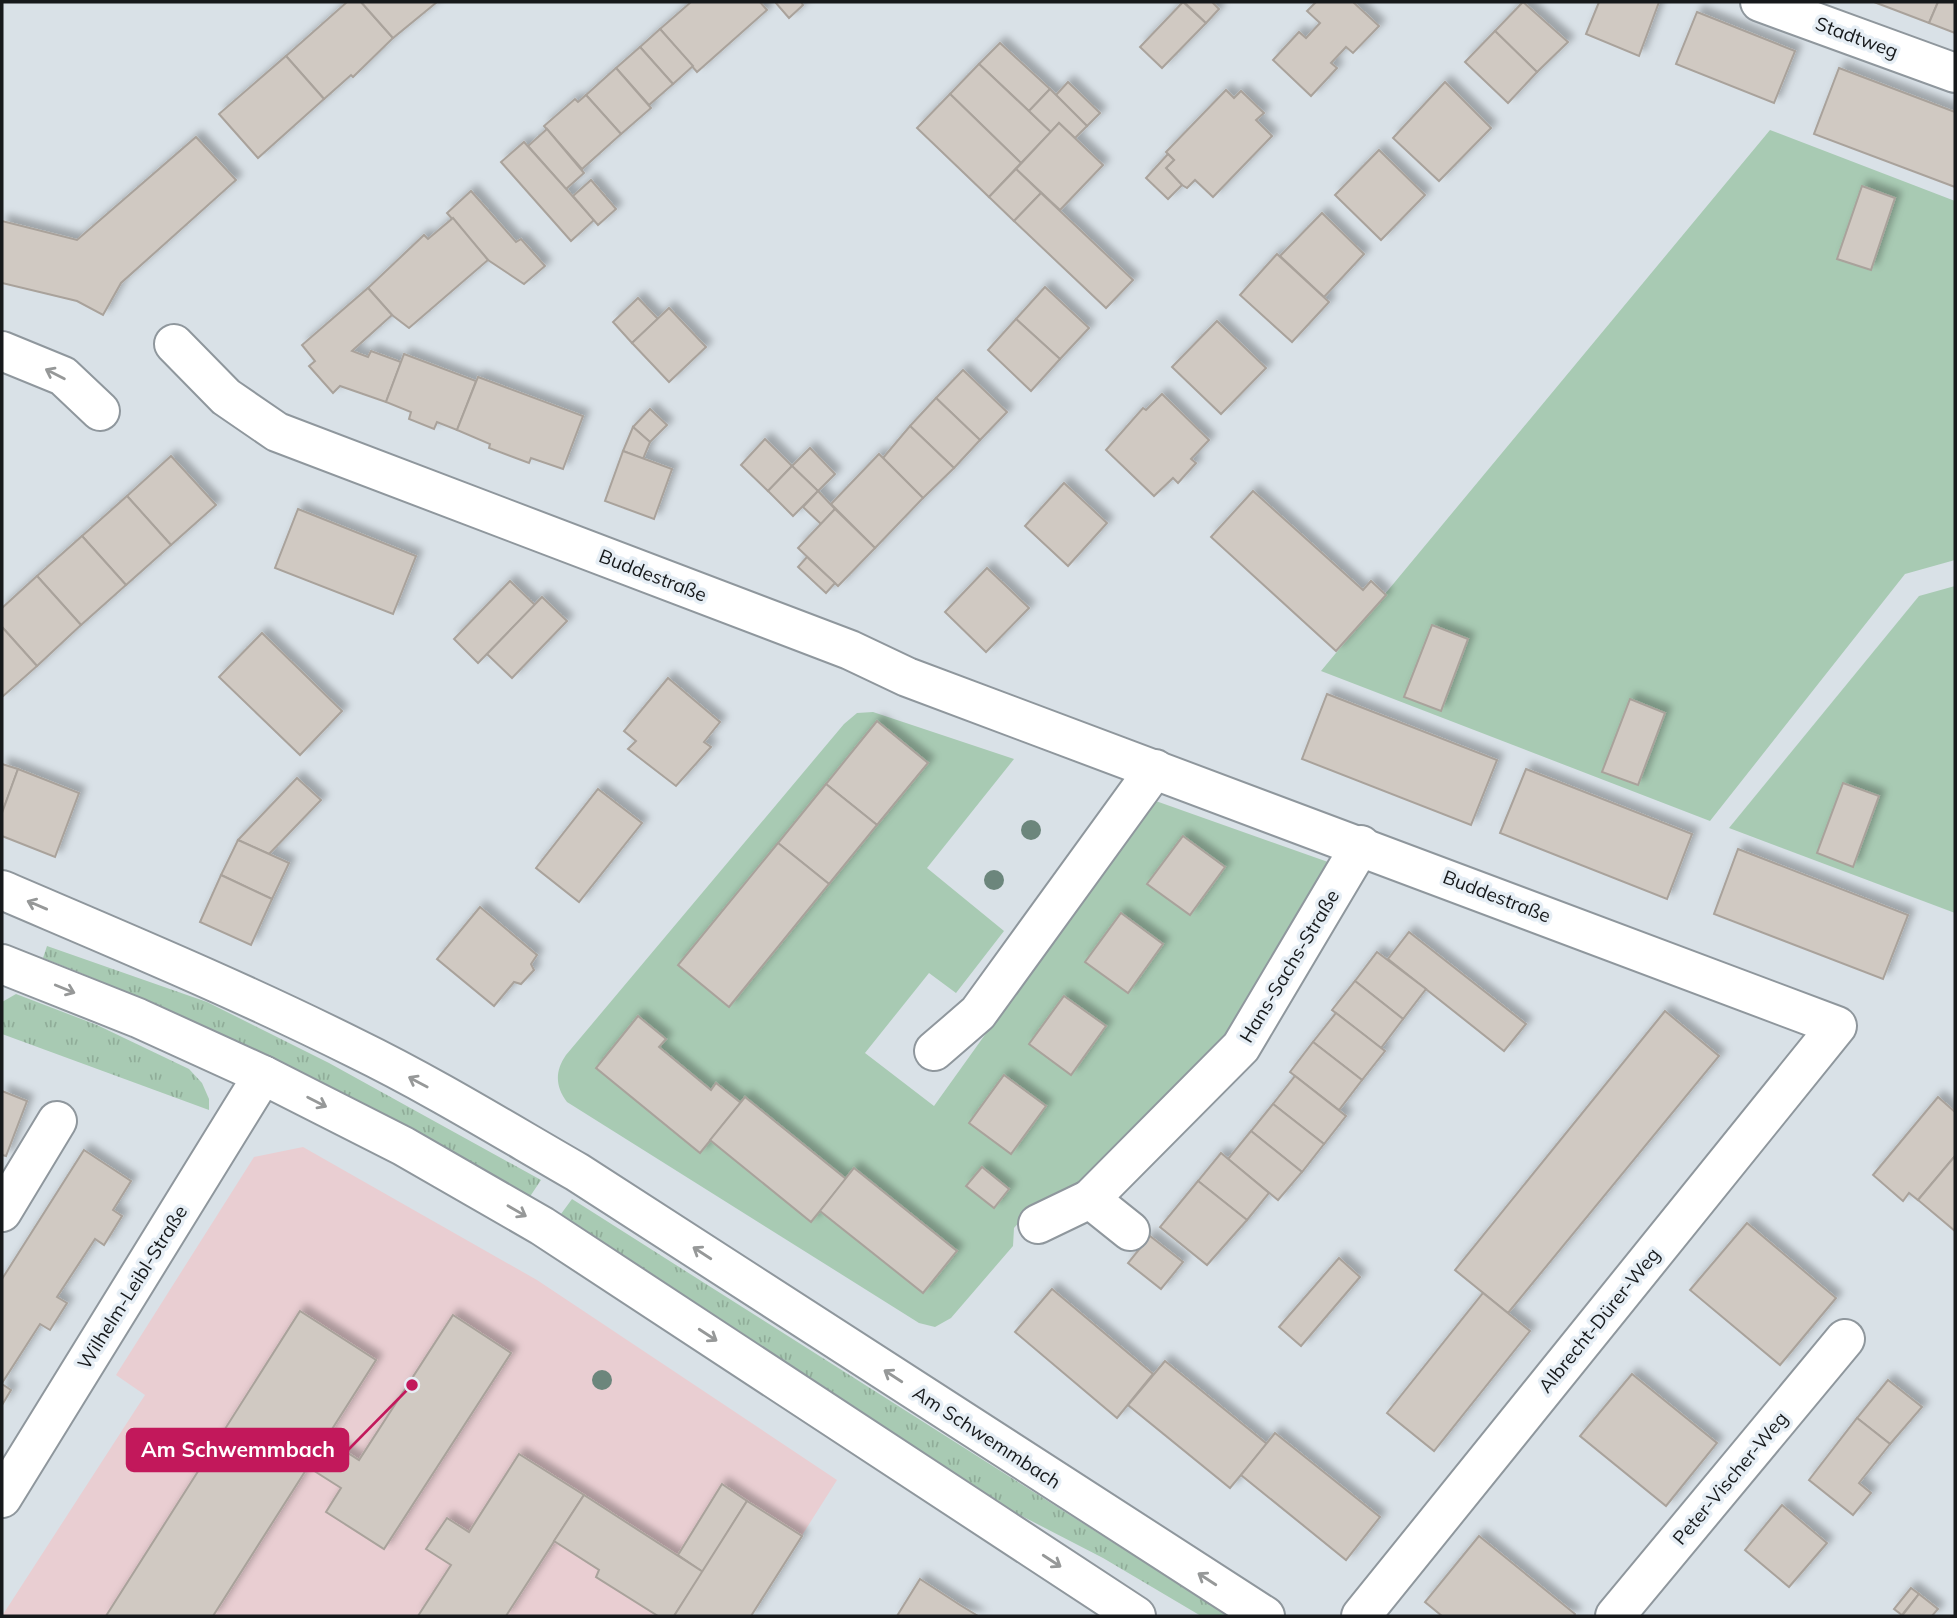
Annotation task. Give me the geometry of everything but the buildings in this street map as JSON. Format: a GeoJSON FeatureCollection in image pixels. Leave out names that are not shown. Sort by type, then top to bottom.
{"type":"FeatureCollection","features":[{"type":"Feature","properties":{"kind":"street","name":"Stadtweg"},"geometry":{"type":"LineString","coordinates":[[1760,2],[1955,73]]}},
{"type":"Feature","properties":{"kind":"street","name":"Buddestraße"},"geometry":{"type":"LineString","coordinates":[[174,344],[226,397],[277,432],[836,645],[907,677],[1838,1026]]}},
{"type":"Feature","properties":{"kind":"street"},"geometry":{"type":"LineString","coordinates":[[2,351],[63,376],[100,411]]}},
{"type":"Feature","properties":{"kind":"street"},"geometry":{"type":"LineString","coordinates":[[934,1051],[978,1013],[1155,769]]}},
{"type":"Feature","properties":{"kind":"street","name":"Hans-Sachs-Straße"},"geometry":{"type":"LineString","coordinates":[[1038,1224],[1090,1199],[1241,1047],[1361,845]]}},
{"type":"Feature","properties":{"kind":"street","name":"Am Schwemmbach"},"geometry":{"type":"LineString","coordinates":[[2,891],[190,970],[357,1048],[478,1114],[577,1172],[1265,1616]]}},
{"type":"Feature","properties":{"kind":"street"},"geometry":{"type":"LineString","coordinates":[[2,964],[138,1017],[263,1075],[402,1146],[542,1226],[1136,1616]]}},
{"type":"Feature","properties":{"kind":"street","name":"Albrecht-Dürer-Weg"},"geometry":{"type":"LineString","coordinates":[[1360,1616],[1838,1026]]}},
{"type":"Feature","properties":{"kind":"street","name":"Wilhelm-Leibl-Straße"},"geometry":{"type":"LineString","coordinates":[[2,1498],[263,1075]]}},
{"type":"Feature","properties":{"kind":"street"},"geometry":{"type":"LineString","coordinates":[[2,1212],[57,1121]]}},
{"type":"Feature","properties":{"kind":"street"},"geometry":{"type":"LineString","coordinates":[[1090,1199],[1130,1231]]}},
{"type":"Feature","properties":{"kind":"street","name":"Peter-Vischer-Weg"},"geometry":{"type":"LineString","coordinates":[[1615,1616],[1845,1339]]}},
{"type":"Feature","properties":{"kind":"shaded area"},"geometry":{"type":"Polygon","coordinates":[[[303,1147],[537,1280],[837,1480],[751,1616],[2,1616],[145,1395],[116,1375],[254,1157],[303,1147]]]}},
{"type":"Feature","properties":{"kind":"green space"},"geometry":{"type":"Polygon","coordinates":[[[1770,130],[1955,201],[1955,560],[1905,574],[1710,821],[1321,671],[1770,130]]]}},
{"type":"Feature","properties":{"kind":"green space"},"geometry":{"type":"Polygon","coordinates":[[[1955,586],[1955,913],[1729,828],[1919,596],[1955,586]]]}},
{"type":"Feature","properties":{"kind":"green space"},"geometry":{"type":"Polygon","coordinates":[[[873,712],[1014,759],[927,868],[1004,931],[956,993],[929,973],[865,1053],[934,1106],[1153,800],[1328,862],[1330,867],[1219,1048],[1069,1195],[1033,1207],[1014,1228],[1013,1246],[951,1318],[935,1327],[919,1323],[567,1102],[560,1090],[558,1078],[566,1055],[844,724],[857,713],[873,712]]]}},
{"type":"Feature","properties":{"kind":"green space"},"geometry":{"type":"Polygon","coordinates":[[[47,946],[207,1002],[329,1063],[541,1180],[529,1198],[411,1131],[291,1068],[168,1010],[43,958],[47,946]]]}},
{"type":"Feature","properties":{"kind":"green space"},"geometry":{"type":"Polygon","coordinates":[[[16,994],[97,1025],[189,1069],[202,1083],[209,1099],[209,1110],[2,1034],[2,1002],[16,994]]]}},
{"type":"Feature","properties":{"kind":"green space"},"geometry":{"type":"Polygon","coordinates":[[[572,1199],[1229,1616],[1201,1616],[1103,1558],[1014,1512],[561,1214],[572,1199]]]}},
{"type":"Feature","properties":{"kind":"place","name":"Am Schwemmbach"},"geometry":{"type":"Point","coordinates":[412,1385]}}]}
